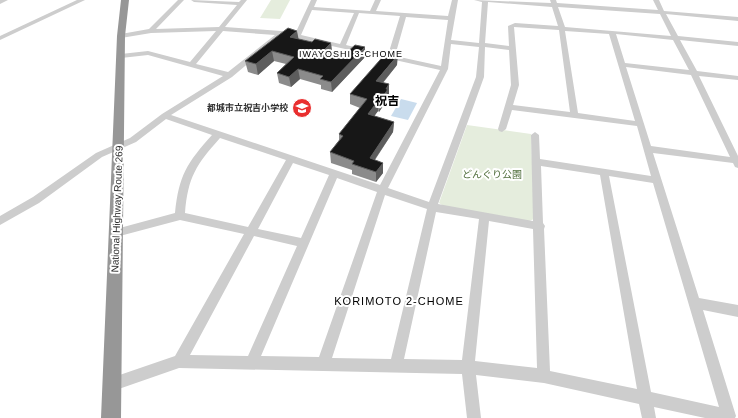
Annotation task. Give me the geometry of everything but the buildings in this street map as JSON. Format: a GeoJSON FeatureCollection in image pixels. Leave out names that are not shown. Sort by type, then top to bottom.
{"type":"FeatureCollection","features":[{"type":"Feature","properties":{"kind":"highway","name":"National Highway Route 269"},"geometry":{"type":"LineString","coordinates":[[111,418],[121,36],[125,0]]}},
{"type":"Feature","properties":{"kind":"street"},"geometry":{"type":"LineString","coordinates":[[0,2],[5,0]]}},
{"type":"Feature","properties":{"kind":"street"},"geometry":{"type":"LineString","coordinates":[[0,38],[82,0]]}},
{"type":"Feature","properties":{"kind":"street"},"geometry":{"type":"LineString","coordinates":[[151,31],[181,0]]}},
{"type":"Feature","properties":{"kind":"street"},"geometry":{"type":"LineString","coordinates":[[194,0],[243,2]]}},
{"type":"Feature","properties":{"kind":"street"},"geometry":{"type":"LineString","coordinates":[[297,37],[309,8],[314,0]]}},
{"type":"Feature","properties":{"kind":"street"},"geometry":{"type":"LineString","coordinates":[[372,13],[378,0]]}},
{"type":"Feature","properties":{"kind":"street"},"geometry":{"type":"LineString","coordinates":[[323,364],[382,190],[444,68],[455,0]]}},
{"type":"Feature","properties":{"kind":"street"},"geometry":{"type":"LineString","coordinates":[[477,0],[554,2],[738,20]]}},
{"type":"Feature","properties":{"kind":"street"},"geometry":{"type":"LineString","coordinates":[[396,365],[432,206],[480,77],[485,0]]}},
{"type":"Feature","properties":{"kind":"street"},"geometry":{"type":"LineString","coordinates":[[656,0],[694,73],[737,162]]}},
{"type":"Feature","properties":{"kind":"street"},"geometry":{"type":"LineString","coordinates":[[192,65],[243,2]]}},
{"type":"Feature","properties":{"kind":"street"},"geometry":{"type":"LineString","coordinates":[[554,2],[562,28],[574,115]]}},
{"type":"Feature","properties":{"kind":"street"},"geometry":{"type":"LineString","coordinates":[[309,8],[451,18]]}},
{"type":"Feature","properties":{"kind":"street"},"geometry":{"type":"LineString","coordinates":[[342,47],[357,12]]}},
{"type":"Feature","properties":{"kind":"street"},"geometry":{"type":"LineString","coordinates":[[391,57],[403,15]]}},
{"type":"Feature","properties":{"kind":"street"},"geometry":{"type":"LineString","coordinates":[[502,129],[515,85],[511,26],[562,28],[738,44]]}},
{"type":"Feature","properties":{"kind":"street"},"geometry":{"type":"LineString","coordinates":[[121,36],[151,31],[222,29],[281,33],[444,68]]}},
{"type":"Feature","properties":{"kind":"street"},"geometry":{"type":"LineString","coordinates":[[113,384],[179,361],[468,367],[544,376],[729,416],[696,303],[612,32]]}},
{"type":"Feature","properties":{"kind":"street"},"geometry":{"type":"LineString","coordinates":[[0,221],[36,200],[99,155],[132,140],[165,116],[229,75],[281,33]]}},
{"type":"Feature","properties":{"kind":"street"},"geometry":{"type":"LineString","coordinates":[[448,42],[513,48]]}},
{"type":"Feature","properties":{"kind":"street"},"geometry":{"type":"LineString","coordinates":[[121,56],[142,53],[229,75]]}},
{"type":"Feature","properties":{"kind":"street"},"geometry":{"type":"LineString","coordinates":[[623,65],[738,78]]}},
{"type":"Feature","properties":{"kind":"street"},"geometry":{"type":"LineString","coordinates":[[509,106],[640,124]]}},
{"type":"Feature","properties":{"kind":"street"},"geometry":{"type":"LineString","coordinates":[[165,116],[432,206],[484,217],[540,226]]}},
{"type":"Feature","properties":{"kind":"street"},"geometry":{"type":"LineString","coordinates":[[180,216],[182,188],[187,175],[218,134]]}},
{"type":"Feature","properties":{"kind":"street"},"geometry":{"type":"LineString","coordinates":[[535,135],[540,226],[544,376]]}},
{"type":"Feature","properties":{"kind":"street"},"geometry":{"type":"LineString","coordinates":[[648,148],[737,162]]}},
{"type":"Feature","properties":{"kind":"street"},"geometry":{"type":"LineString","coordinates":[[179,361],[291,159]]}},
{"type":"Feature","properties":{"kind":"street"},"geometry":{"type":"LineString","coordinates":[[537,162],[658,180]]}},
{"type":"Feature","properties":{"kind":"street"},"geometry":{"type":"LineString","coordinates":[[604,172],[649,418]]}},
{"type":"Feature","properties":{"kind":"street"},"geometry":{"type":"LineString","coordinates":[[252,362],[334,174]]}},
{"type":"Feature","properties":{"kind":"street"},"geometry":{"type":"LineString","coordinates":[[116,233],[180,216],[304,243]]}},
{"type":"Feature","properties":{"kind":"street"},"geometry":{"type":"LineString","coordinates":[[474,418],[468,367],[484,217]]}},
{"type":"Feature","properties":{"kind":"street"},"geometry":{"type":"LineString","coordinates":[[696,303],[738,311]]}},
{"type":"Feature","properties":{"kind":"green space"},"geometry":{"type":"Polygon","coordinates":[[[271,0],[290,0],[280,19],[260,18],[271,0]]]}},
{"type":"Feature","properties":{"kind":"green space","name":"どんぐり公園"},"geometry":{"type":"Polygon","coordinates":[[[467,125],[531,134],[534,219],[529,221],[445,207],[439,203],[467,125]]]}},
{"type":"Feature","properties":{"kind":"water"},"geometry":{"type":"Polygon","coordinates":[[[401,99],[417,103],[408,120],[391,116],[401,99]]]}},
{"type":"Feature","properties":{"kind":"place","name":"都城市立祝吉小学校"},"geometry":{"type":"Point","coordinates":[302,108]}},
{"type":"Feature","properties":{"kind":"district","name":"IWAYOSHI 3-CHOME"},"geometry":{"type":"Point","coordinates":[351,54]}},
{"type":"Feature","properties":{"kind":"district","name":"祝吉"},"geometry":{"type":"Point","coordinates":[387,101]}},
{"type":"Feature","properties":{"kind":"district","name":"KORIMOTO 2-CHOME"},"geometry":{"type":"Point","coordinates":[399,301]}}]}
